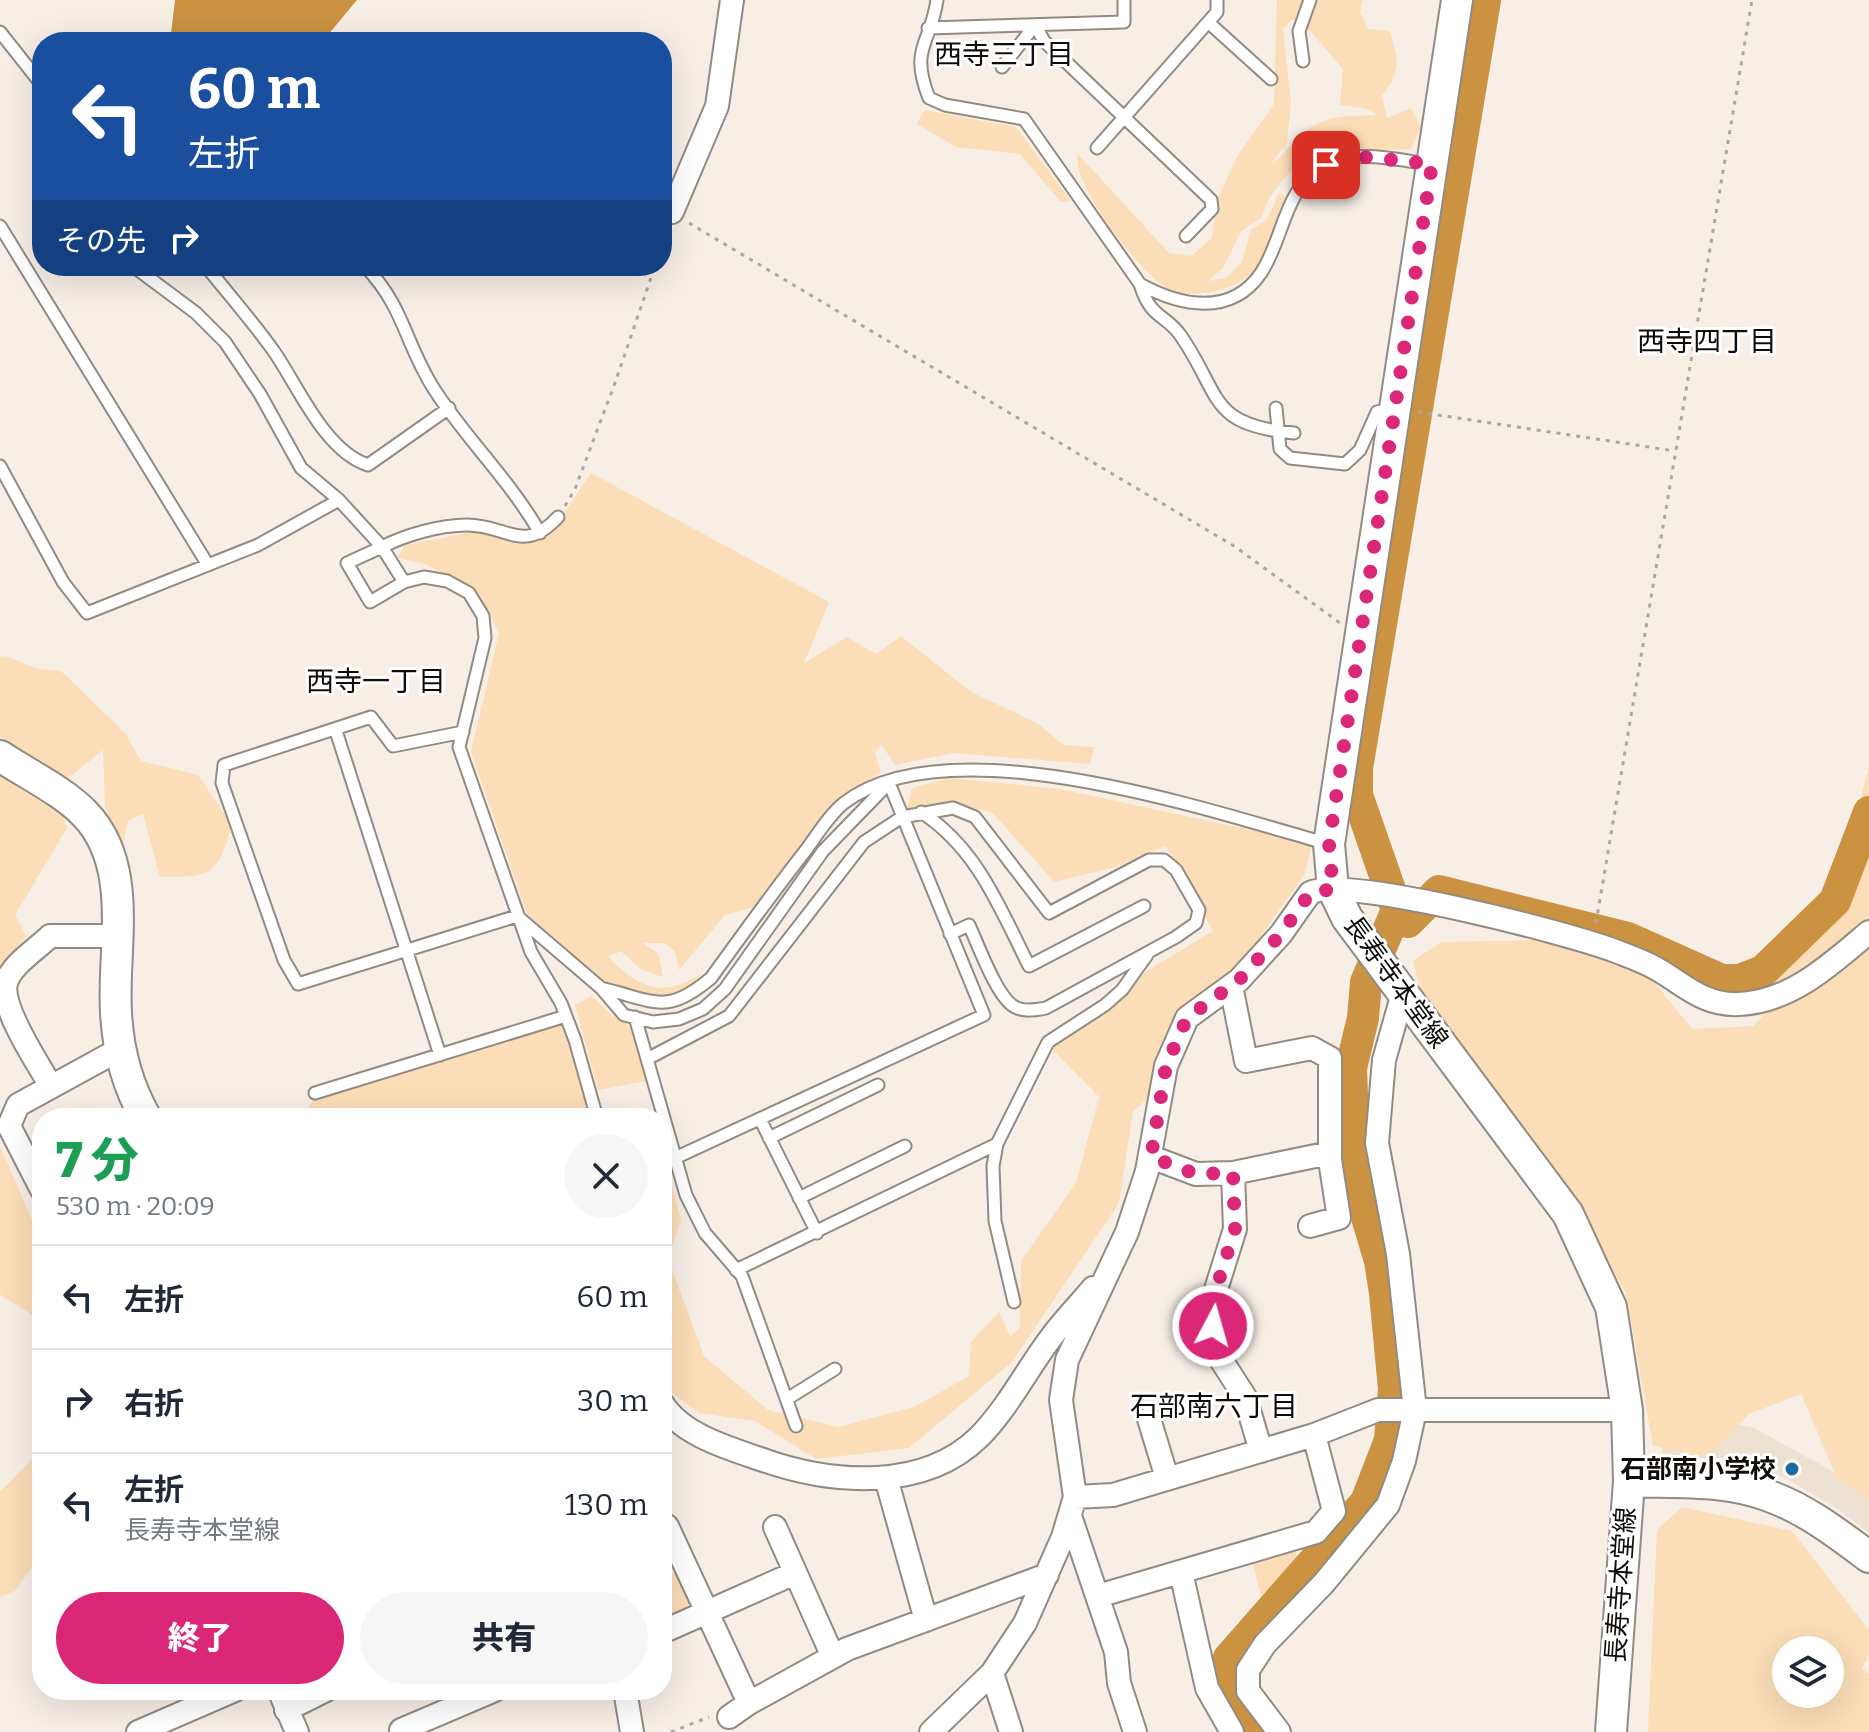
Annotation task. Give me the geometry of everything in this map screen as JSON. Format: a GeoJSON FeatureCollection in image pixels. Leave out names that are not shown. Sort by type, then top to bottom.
{"type":"FeatureCollection","features":[{"type":"Feature","properties":{"kind":"main road","name":"長寿寺本堂線"},"geometry":{"type":"LineString","coordinates":[[1457,0],[1329,844],[1333,889],[1347,918],[1568,1214],[1611,1307],[1627,1410],[1629,1481],[1611,1732]]}},
{"type":"Feature","properties":{"kind":"main road"},"geometry":{"type":"LineString","coordinates":[[0,756],[84,812],[96,827],[114,864],[116,1016],[129,1082],[141,1108]]}},
{"type":"Feature","properties":{"kind":"main road"},"geometry":{"type":"LineString","coordinates":[[1629,1481],[1723,1485],[1769,1495],[1829,1528],[1869,1557]]}},
{"type":"Feature","properties":{"kind":"street"},"geometry":{"type":"LineString","coordinates":[[672,212],[717,106],[732,0]]}},
{"type":"Feature","properties":{"kind":"street"},"geometry":{"type":"LineString","coordinates":[[1135,1732],[1073,1506],[1061,1400],[1067,1360],[1127,1232],[1151,1157],[1166,1066],[1187,1018],[1231,986],[1281,934],[1306,896],[1315,890],[1380,893],[1593,943],[1656,968],[1703,1000],[1737,1005],[1771,999],[1817,975],[1869,932]]}},
{"type":"Feature","properties":{"kind":"street"},"geometry":{"type":"LineString","coordinates":[[51,1086],[9,1010],[5,984],[13,971],[50,936],[115,936]]}},
{"type":"Feature","properties":{"kind":"street"},"geometry":{"type":"LineString","coordinates":[[1231,986],[1246,1061],[1312,1048],[1330,1058],[1330,1153],[1339,1218],[1310,1226]]}},
{"type":"Feature","properties":{"kind":"street"},"geometry":{"type":"LineString","coordinates":[[1279,1732],[1248,1691],[1248,1670],[1265,1644],[1324,1583],[1388,1505],[1404,1461],[1415,1410],[1398,1254],[1377,1143],[1384,1060],[1403,993]]}},
{"type":"Feature","properties":{"kind":"street"},"geometry":{"type":"LineString","coordinates":[[32,1171],[9,1126],[18,1105],[122,1048]]}},
{"type":"Feature","properties":{"kind":"street"},"geometry":{"type":"LineString","coordinates":[[1151,1157],[1196,1174],[1233,1173],[1330,1153]]}},
{"type":"Feature","properties":{"kind":"street"},"geometry":{"type":"LineString","coordinates":[[1233,1173],[1235,1229],[1212,1302],[1214,1349],[1245,1397],[1261,1451]]}},
{"type":"Feature","properties":{"kind":"street"},"geometry":{"type":"LineString","coordinates":[[672,1413],[687,1427],[721,1446],[781,1466],[835,1477],[886,1478],[947,1462],[978,1438],[1052,1337],[1112,1266]]}},
{"type":"Feature","properties":{"kind":"street"},"geometry":{"type":"LineString","coordinates":[[1073,1506],[1314,1435],[1378,1410],[1627,1410]]}},
{"type":"Feature","properties":{"kind":"street"},"geometry":{"type":"LineString","coordinates":[[1149,1419],[1167,1478]]}},
{"type":"Feature","properties":{"kind":"street"},"geometry":{"type":"LineString","coordinates":[[1098,1596],[1316,1532],[1334,1511],[1314,1435]]}},
{"type":"Feature","properties":{"kind":"street"},"geometry":{"type":"LineString","coordinates":[[886,1478],[926,1620]]}},
{"type":"Feature","properties":{"kind":"street"},"geometry":{"type":"LineString","coordinates":[[931,1732],[992,1673],[1025,1623],[1073,1506]]}},
{"type":"Feature","properties":{"kind":"street"},"geometry":{"type":"LineString","coordinates":[[775,1527],[833,1657]]}},
{"type":"Feature","properties":{"kind":"street"},"geometry":{"type":"LineString","coordinates":[[672,1537],[749,1703]]}},
{"type":"Feature","properties":{"kind":"street"},"geometry":{"type":"LineString","coordinates":[[1181,1572],[1207,1688],[1232,1732]]}},
{"type":"Feature","properties":{"kind":"street"},"geometry":{"type":"LineString","coordinates":[[672,1628],[795,1573]]}},
{"type":"Feature","properties":{"kind":"street"},"geometry":{"type":"LineString","coordinates":[[729,1717],[833,1657],[1047,1575]]}},
{"type":"Feature","properties":{"kind":"street"},"geometry":{"type":"LineString","coordinates":[[992,1673],[1011,1732]]}},
{"type":"Feature","properties":{"kind":"street"},"geometry":{"type":"LineString","coordinates":[[142,1731],[212,1700]]}},
{"type":"Feature","properties":{"kind":"street"},"geometry":{"type":"LineString","coordinates":[[288,1718],[312,1700]]}},
{"type":"Feature","properties":{"kind":"street"},"geometry":{"type":"LineString","coordinates":[[401,1730],[444,1700]]}},
{"type":"Feature","properties":{"kind":"street"},"geometry":{"type":"LineString","coordinates":[[627,1700],[632,1732]]}},
{"type":"Feature","properties":{"kind":"lane"},"geometry":{"type":"LineString","coordinates":[[937,0],[920,49],[922,81],[929,98],[945,105],[1024,119],[1140,284],[1156,316],[1179,333],[1226,414],[1258,429],[1294,433]]}},
{"type":"Feature","properties":{"kind":"lane"},"geometry":{"type":"LineString","coordinates":[[928,28],[1124,22],[1124,0]]}},
{"type":"Feature","properties":{"kind":"lane"},"geometry":{"type":"LineString","coordinates":[[1097,148],[1217,12],[1217,0]]}},
{"type":"Feature","properties":{"kind":"lane"},"geometry":{"type":"LineString","coordinates":[[1303,61],[1299,31],[1310,0]]}},
{"type":"Feature","properties":{"kind":"lane"},"geometry":{"type":"LineString","coordinates":[[1208,22],[1271,79]]}},
{"type":"Feature","properties":{"kind":"lane"},"geometry":{"type":"LineString","coordinates":[[1002,67],[1035,25]]}},
{"type":"Feature","properties":{"kind":"lane"},"geometry":{"type":"LineString","coordinates":[[1035,25],[1044,41],[1211,200],[1212,209],[1186,236]]}},
{"type":"Feature","properties":{"kind":"lane"},"geometry":{"type":"LineString","coordinates":[[0,32],[32,72]]}},
{"type":"Feature","properties":{"kind":"lane"},"geometry":{"type":"LineString","coordinates":[[1140,284],[1165,298],[1204,306],[1233,298],[1260,273],[1290,201],[1326,165],[1354,156],[1432,164]]}},
{"type":"Feature","properties":{"kind":"lane"},"geometry":{"type":"LineString","coordinates":[[0,226],[208,565]]}},
{"type":"Feature","properties":{"kind":"lane"},"geometry":{"type":"LineString","coordinates":[[146,276],[196,313],[225,342],[260,394],[301,468],[339,500],[382,547],[404,582]]}},
{"type":"Feature","properties":{"kind":"lane"},"geometry":{"type":"LineString","coordinates":[[214,276],[276,355],[300,399],[353,460],[368,465],[449,408]]}},
{"type":"Feature","properties":{"kind":"lane"},"geometry":{"type":"LineString","coordinates":[[374,276],[395,301],[434,389],[521,500],[540,533]]}},
{"type":"Feature","properties":{"kind":"lane"},"geometry":{"type":"LineString","coordinates":[[1276,408],[1280,449],[1290,458],[1345,464],[1360,450],[1377,412],[1395,408]]}},
{"type":"Feature","properties":{"kind":"lane"},"geometry":{"type":"LineString","coordinates":[[0,466],[63,582],[87,613],[258,545],[339,500]]}},
{"type":"Feature","properties":{"kind":"lane"},"geometry":{"type":"LineString","coordinates":[[558,517],[531,537],[465,525],[419,534],[347,563],[370,602],[404,582],[424,577],[447,581],[469,593],[483,616],[485,638],[459,747],[531,952],[566,1016],[594,1108]]}},
{"type":"Feature","properties":{"kind":"lane"},"geometry":{"type":"LineString","coordinates":[[463,732],[393,746],[371,717],[336,731],[224,765],[222,783],[284,960],[298,984],[517,916]]}},
{"type":"Feature","properties":{"kind":"lane"},"geometry":{"type":"LineString","coordinates":[[336,731],[440,1055]]}},
{"type":"Feature","properties":{"kind":"lane"},"geometry":{"type":"LineString","coordinates":[[601,988],[653,1004],[691,995],[711,978],[843,803],[907,775],[945,768],[1025,773],[1164,800],[1329,844]]}},
{"type":"Feature","properties":{"kind":"lane"},"geometry":{"type":"LineString","coordinates":[[517,916],[601,988],[624,1015],[653,1022],[679,1019],[703,1009],[725,989],[823,851],[889,783]]}},
{"type":"Feature","properties":{"kind":"lane"},"geometry":{"type":"LineString","coordinates":[[675,1158],[984,1015],[889,783]]}},
{"type":"Feature","properties":{"kind":"lane"},"geometry":{"type":"LineString","coordinates":[[649,1058],[729,1016],[864,842],[902,817],[953,808],[975,817],[1049,913],[1149,860],[1164,860],[1176,870],[1199,910],[1196,923],[1150,951],[1046,1008],[1030,1010],[1014,1007],[1002,995],[969,925],[950,934]]}},
{"type":"Feature","properties":{"kind":"lane"},"geometry":{"type":"LineString","coordinates":[[921,812],[945,828],[965,849],[983,876],[1029,966],[1144,906]]}},
{"type":"Feature","properties":{"kind":"lane"},"geometry":{"type":"LineString","coordinates":[[1014,1302],[995,1221],[997,1144],[1048,1042],[1105,1005],[1122,990],[1150,951]]}},
{"type":"Feature","properties":{"kind":"lane"},"geometry":{"type":"LineString","coordinates":[[315,1093],[566,1016]]}},
{"type":"Feature","properties":{"kind":"lane"},"geometry":{"type":"LineString","coordinates":[[635,1017],[662,1108]]}},
{"type":"Feature","properties":{"kind":"lane"},"geometry":{"type":"LineString","coordinates":[[769,1138],[878,1085]]}},
{"type":"Feature","properties":{"kind":"lane"},"geometry":{"type":"LineString","coordinates":[[760,1119],[817,1233]]}},
{"type":"Feature","properties":{"kind":"lane"},"geometry":{"type":"LineString","coordinates":[[736,1270],[997,1144]]}},
{"type":"Feature","properties":{"kind":"lane"},"geometry":{"type":"LineString","coordinates":[[672,1146],[686,1195],[705,1233],[736,1270],[796,1426]]}},
{"type":"Feature","properties":{"kind":"lane"},"geometry":{"type":"LineString","coordinates":[[799,1198],[905,1146]]}},
{"type":"Feature","properties":{"kind":"lane"},"geometry":{"type":"LineString","coordinates":[[787,1399],[835,1369]]}},
{"type":"Feature","properties":{"kind":"path"},"geometry":{"type":"LineString","coordinates":[[1593,943],[1752,0]]}},
{"type":"Feature","properties":{"kind":"path"},"geometry":{"type":"LineString","coordinates":[[672,212],[1234,546],[1326,614],[1360,634]]}},
{"type":"Feature","properties":{"kind":"path"},"geometry":{"type":"LineString","coordinates":[[558,517],[575,489],[651,276]]}},
{"type":"Feature","properties":{"kind":"path"},"geometry":{"type":"LineString","coordinates":[[1425,413],[1675,451]]}},
{"type":"Feature","properties":{"kind":"shaded area"},"geometry":{"type":"Polygon","coordinates":[[[175,0],[357,0],[330,32],[171,32],[175,0]]]}},
{"type":"Feature","properties":{"kind":"shaded area"},"geometry":{"type":"Polygon","coordinates":[[[1277,0],[1309,0],[1304,17],[1290,21],[1283,29],[1291,101],[1287,143],[1270,165],[1316,124],[1342,117],[1378,115],[1367,109],[1340,105],[1343,69],[1305,25],[1314,0],[1363,0],[1360,12],[1368,29],[1389,31],[1395,49],[1393,80],[1382,96],[1387,118],[1411,108],[1421,127],[1411,149],[1313,152],[1287,175],[1268,200],[1261,218],[1241,231],[1223,268],[1208,281],[1226,278],[1242,262],[1251,230],[1266,220],[1280,192],[1287,199],[1267,251],[1251,274],[1231,286],[1207,293],[1173,291],[1145,270],[1112,230],[1086,187],[1078,154],[1169,253],[1191,256],[1212,238],[1217,200],[1238,155],[1274,104],[1277,0]]]}},
{"type":"Feature","properties":{"kind":"shaded area"},"geometry":{"type":"Polygon","coordinates":[[[924,110],[1016,127],[1071,201],[1061,202],[1020,154],[956,147],[917,124],[924,110]]]}},
{"type":"Feature","properties":{"kind":"shaded area"},"geometry":{"type":"Polygon","coordinates":[[[591,473],[829,602],[804,663],[847,637],[876,654],[901,636],[971,692],[1039,724],[1063,745],[1094,747],[1090,764],[954,753],[895,765],[881,744],[875,754],[881,772],[840,801],[755,907],[725,915],[679,970],[675,952],[665,943],[643,943],[659,954],[663,977],[640,969],[621,951],[608,956],[630,976],[652,987],[676,986],[702,973],[684,993],[645,1004],[604,982],[527,914],[471,752],[499,633],[478,592],[425,564],[397,558],[405,545],[477,531],[520,545],[549,536],[591,473]]]}},
{"type":"Feature","properties":{"kind":"shaded area"},"geometry":{"type":"Polygon","coordinates":[[[6,656],[38,669],[61,671],[125,733],[141,761],[198,775],[232,825],[217,864],[202,874],[160,877],[143,814],[128,821],[121,854],[105,806],[103,750],[58,786],[0,736],[0,657],[6,656]]]}},
{"type":"Feature","properties":{"kind":"shaded area"},"geometry":{"type":"Polygon","coordinates":[[[1869,767],[1869,1501],[1838,1480],[1801,1394],[1749,1414],[1708,1457],[1653,1446],[1626,1293],[1558,1176],[1423,1002],[1413,961],[1441,942],[1535,940],[1644,969],[1692,1029],[1753,1026],[1762,1017],[1765,955],[1835,895],[1869,767]]]}},
{"type":"Feature","properties":{"kind":"shaded area"},"geometry":{"type":"Polygon","coordinates":[[[0,770],[60,809],[67,828],[15,915],[26,936],[0,971],[0,770]]]}},
{"type":"Feature","properties":{"kind":"shaded area"},"geometry":{"type":"Polygon","coordinates":[[[949,778],[1060,789],[1312,843],[1305,874],[1236,971],[1175,1017],[1161,1088],[1133,1111],[1119,1203],[1012,1362],[909,1448],[816,1459],[755,1421],[699,1413],[672,1393],[672,1270],[704,1356],[768,1410],[838,1427],[914,1407],[969,1376],[971,1342],[999,1312],[1010,1336],[1020,1328],[1021,1261],[1076,1183],[1099,1097],[1050,1047],[1123,997],[1145,972],[1213,931],[1166,846],[1116,867],[1054,882],[992,812],[942,803],[906,811],[912,788],[949,778]]]}},
{"type":"Feature","properties":{"kind":"shaded area"},"geometry":{"type":"Polygon","coordinates":[[[592,996],[610,1014],[631,1027],[647,1081],[598,1090],[575,1005],[592,996]]]}},
{"type":"Feature","properties":{"kind":"shaded area"},"geometry":{"type":"Polygon","coordinates":[[[560,1024],[570,1044],[587,1108],[308,1108],[314,1098],[560,1024]]]}},
{"type":"Feature","properties":{"kind":"shaded area"},"geometry":{"type":"Polygon","coordinates":[[[0,1146],[32,1220],[32,1316],[0,1295],[0,1146]]]}},
{"type":"Feature","properties":{"kind":"shaded area"},"geometry":{"type":"Polygon","coordinates":[[[672,1188],[681,1219],[672,1247],[672,1188]]]}},
{"type":"Feature","properties":{"kind":"shaded area","name":"石部南小学校"},"geometry":{"type":"Polygon","coordinates":[[[1661,1411],[1752,1427],[1869,1491],[1869,1533],[1838,1509],[1785,1478],[1730,1458],[1662,1459],[1661,1411]]]}},
{"type":"Feature","properties":{"kind":"shaded area"},"geometry":{"type":"Polygon","coordinates":[[[32,1459],[32,1567],[15,1591],[0,1597],[0,1492],[32,1459]]]}},
{"type":"Feature","properties":{"kind":"shaded area"},"geometry":{"type":"Polygon","coordinates":[[[1682,1507],[1792,1531],[1869,1630],[1869,1656],[1862,1668],[1869,1674],[1869,1732],[1648,1732],[1657,1530],[1682,1507]]]}},
{"type":"Feature","properties":{"kind":"shaded area"},"geometry":{"type":"Polygon","coordinates":[[[1294,1547],[1300,1568],[1264,1607],[1252,1560],[1294,1547]]]}},
{"type":"Feature","properties":{"kind":"shaded area"},"geometry":{"type":"Polygon","coordinates":[[[680,1570],[691,1599],[686,1612],[672,1618],[672,1574],[680,1570]]]}},
{"type":"Feature","properties":{"kind":"waterway"},"geometry":{"type":"LineString","coordinates":[[1255,1732],[1226,1689],[1224,1679],[1229,1658],[1366,1502],[1390,1440],[1394,1389],[1385,1293],[1380,1261],[1355,1177],[1351,1068],[1363,1018],[1366,982],[1397,910],[1357,795],[1357,768],[1485,0]]}},
{"type":"Feature","properties":{"kind":"waterway"},"geometry":{"type":"LineString","coordinates":[[1408,922],[1439,891],[1628,938],[1722,980],[1740,980],[1763,971],[1835,901],[1869,812]]}},
{"type":"Feature","properties":{"kind":"place","name":"石部南小学校"},"geometry":{"type":"Point","coordinates":[1792,1469]}},
{"type":"Feature","properties":{"kind":"district","name":"西寺三丁目"},"geometry":{"type":"Point","coordinates":[1004,54]}},
{"type":"Feature","properties":{"kind":"district","name":"西寺四丁目"},"geometry":{"type":"Point","coordinates":[1707,341]}},
{"type":"Feature","properties":{"kind":"district","name":"西寺一丁目"},"geometry":{"type":"Point","coordinates":[376,681]}},
{"type":"Feature","properties":{"kind":"district","name":"石部南六丁目"},"geometry":{"type":"Point","coordinates":[1214,1406]}},
{"type":"Feature","properties":{"kind":"route"},"geometry":{"type":"LineString","coordinates":[[1213,1326],[1212,1302],[1235,1229],[1233,1173],[1196,1174],[1151,1157],[1166,1066],[1187,1018],[1239,980],[1281,934],[1306,896],[1315,890],[1333,889],[1329,844],[1432,164],[1354,156],[1326,165]]}}]}
